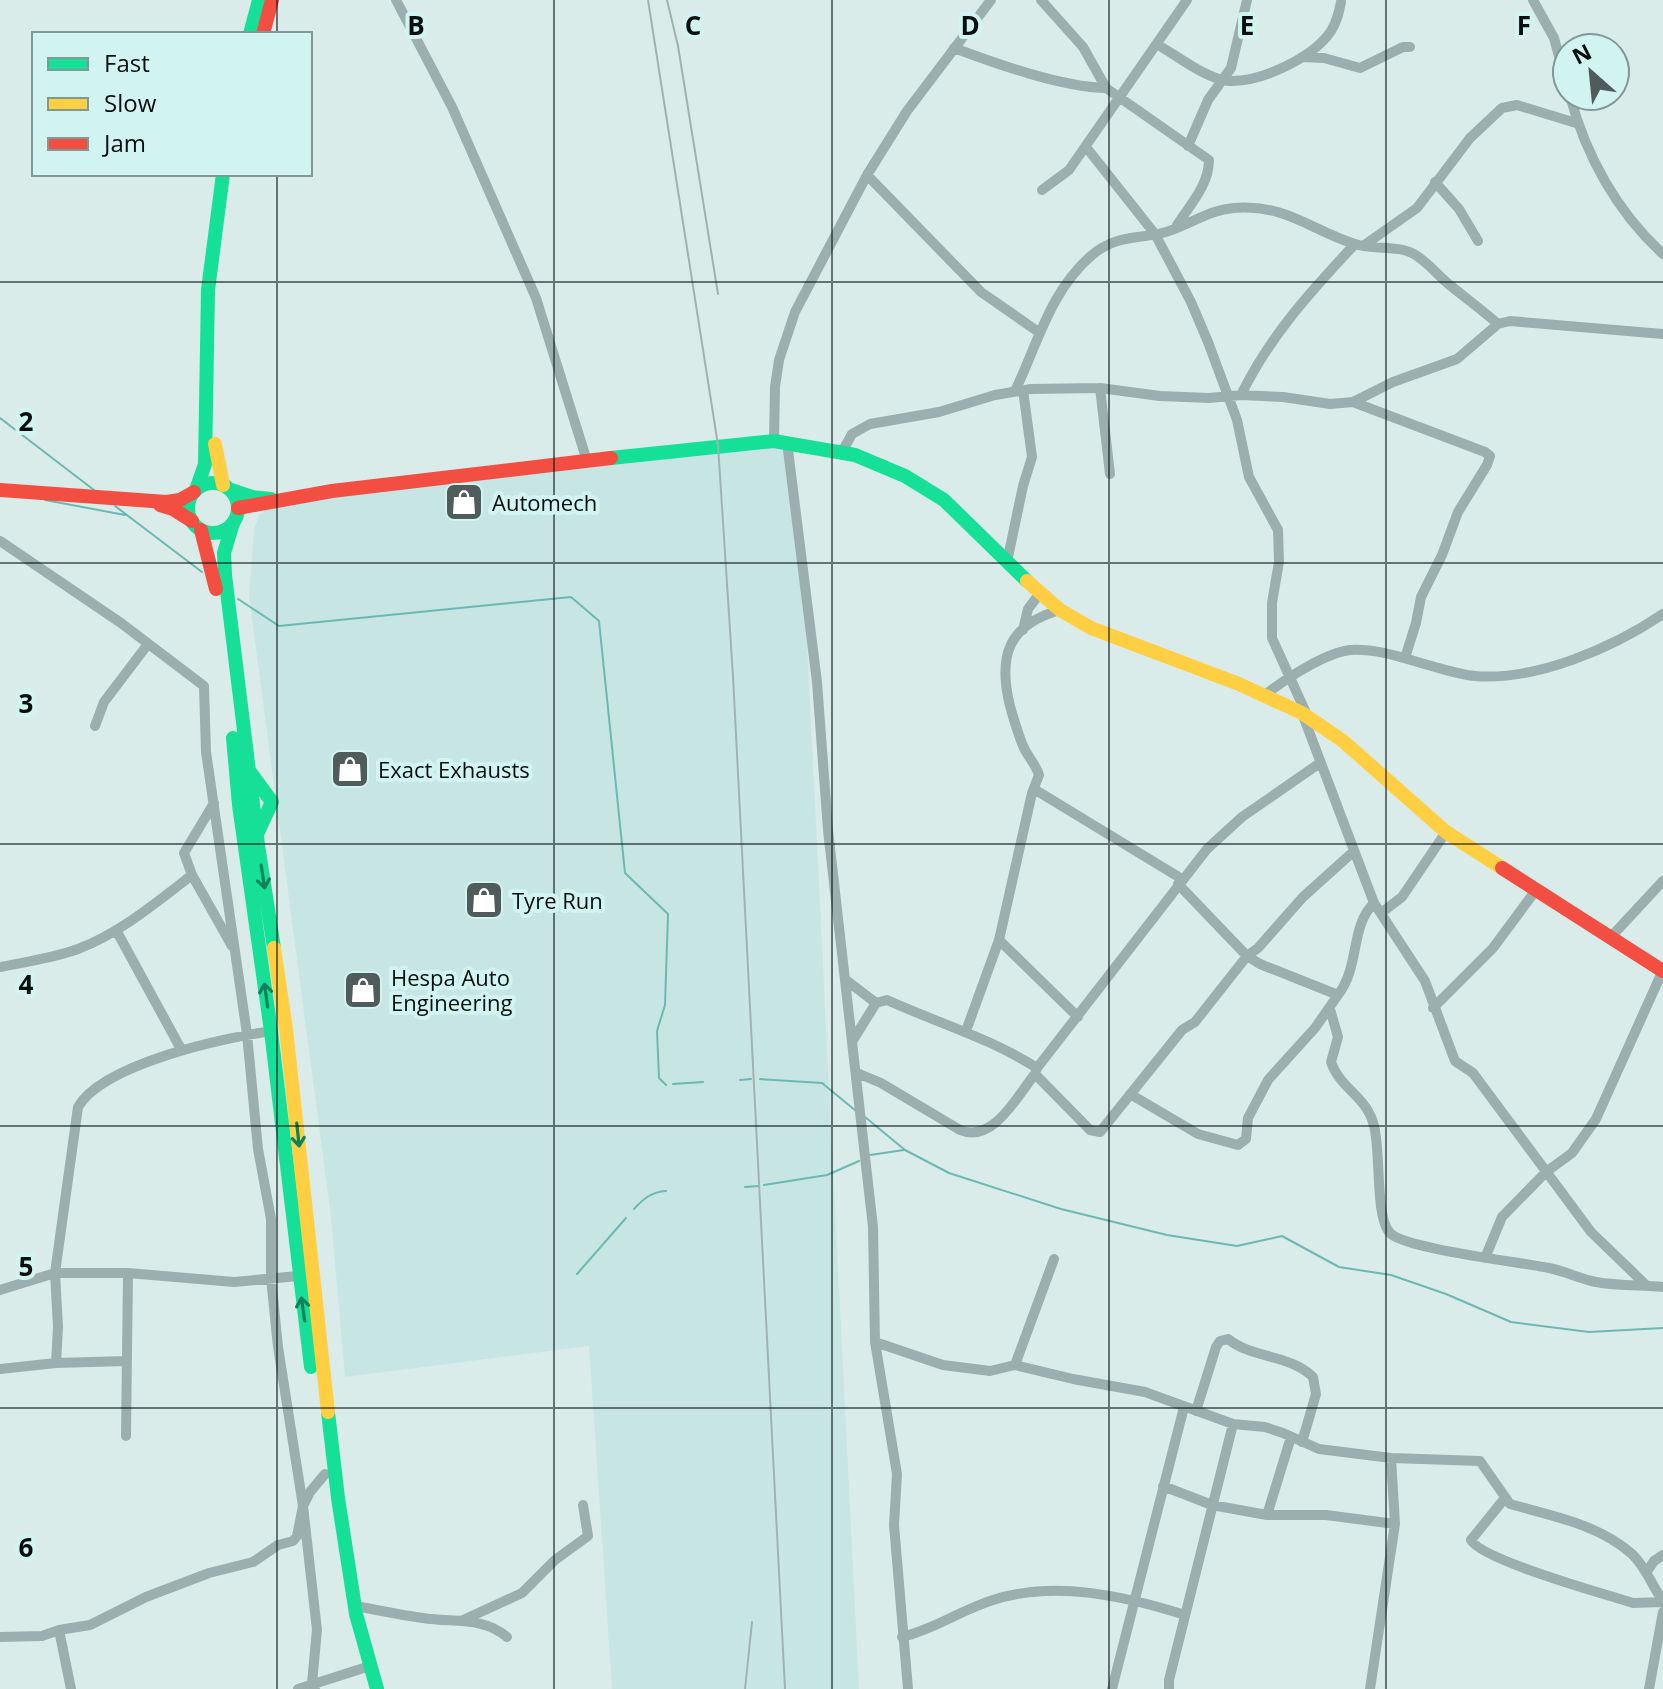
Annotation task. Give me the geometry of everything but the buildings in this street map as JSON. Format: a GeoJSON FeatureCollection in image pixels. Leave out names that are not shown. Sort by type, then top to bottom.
{"type":"FeatureCollection","features":[{"type":"Feature","properties":{"kind":"main road"},"geometry":{"type":"LineString","coordinates":[[251,32],[259,0]]}},
{"type":"Feature","properties":{"kind":"main road"},"geometry":{"type":"LineString","coordinates":[[264,32],[272,0]]}},
{"type":"Feature","properties":{"kind":"main road"},"geometry":{"type":"LineString","coordinates":[[223,176],[208,290],[205,464],[188,506],[215,577],[239,805],[271,1031],[298,1276],[347,1616],[365,1667],[377,1689]]}},
{"type":"Feature","properties":{"kind":"main road"},"geometry":{"type":"LineString","coordinates":[[234,176],[219,289],[217,332],[215,448],[217,464],[227,488],[236,498],[235,516],[224,553],[225,575],[257,834],[286,1029],[338,1498],[366,1689]]}},
{"type":"Feature","properties":{"kind":"main road"},"geometry":{"type":"LineString","coordinates":[[147,502],[173,509],[196,525],[218,532],[235,516],[275,500],[655,452],[781,442],[842,452],[881,464],[925,487],[963,516],[1007,562],[1060,610],[1091,628],[1265,695],[1305,715],[1343,741],[1446,832],[1663,970]]}},
{"type":"Feature","properties":{"kind":"main road"},"geometry":{"type":"LineString","coordinates":[[0,490],[147,502],[180,500],[209,483],[252,497],[275,500]]}},
{"type":"Feature","properties":{"kind":"street"},"geometry":{"type":"LineString","coordinates":[[396,0],[452,107],[536,298],[587,461]]}},
{"type":"Feature","properties":{"kind":"street"},"geometry":{"type":"LineString","coordinates":[[908,1689],[894,1525],[897,1474],[875,1342],[873,1227],[861,1106],[828,830],[817,682],[775,387],[784,340],[795,312],[867,175],[907,111],[991,0]]}},
{"type":"Feature","properties":{"kind":"street"},"geometry":{"type":"LineString","coordinates":[[1041,0],[1083,47],[1106,88],[1209,160],[1209,171],[1203,184],[1174,229]]}},
{"type":"Feature","properties":{"kind":"street"},"geometry":{"type":"LineString","coordinates":[[1042,190],[1069,170],[1187,0]]}},
{"type":"Feature","properties":{"kind":"street"},"geometry":{"type":"LineString","coordinates":[[1188,146],[1208,100],[1225,80],[1236,51],[1247,0]]}},
{"type":"Feature","properties":{"kind":"street"},"geometry":{"type":"LineString","coordinates":[[1533,0],[1551,33]]}},
{"type":"Feature","properties":{"kind":"street"},"geometry":{"type":"LineString","coordinates":[[1158,45],[1225,80],[1277,71],[1319,44],[1332,30],[1341,2]]}},
{"type":"Feature","properties":{"kind":"street"},"geometry":{"type":"LineString","coordinates":[[1301,57],[1333,59],[1360,68],[1403,47],[1410,47]]}},
{"type":"Feature","properties":{"kind":"street"},"geometry":{"type":"LineString","coordinates":[[954,48],[990,63],[1084,86],[1106,88]]}},
{"type":"Feature","properties":{"kind":"street"},"geometry":{"type":"LineString","coordinates":[[1241,395],[1255,366],[1276,335],[1359,245],[1417,208],[1483,122],[1502,108],[1517,105],[1576,123]]}},
{"type":"Feature","properties":{"kind":"street"},"geometry":{"type":"LineString","coordinates":[[1574,112],[1576,123],[1618,205],[1644,237],[1663,254]]}},
{"type":"Feature","properties":{"kind":"street"},"geometry":{"type":"LineString","coordinates":[[1086,147],[1155,234],[1191,302],[1229,395],[1249,477],[1276,521],[1278,530],[1279,562],[1271,626],[1275,649],[1290,676],[1374,903],[1425,981],[1455,1061],[1473,1073],[1591,1232],[1647,1286]]}},
{"type":"Feature","properties":{"kind":"street"},"geometry":{"type":"LineString","coordinates":[[867,175],[981,292],[1040,333]]}},
{"type":"Feature","properties":{"kind":"street"},"geometry":{"type":"LineString","coordinates":[[1435,182],[1459,209],[1478,241]]}},
{"type":"Feature","properties":{"kind":"street"},"geometry":{"type":"LineString","coordinates":[[1203,184],[1201,201],[1212,211]]}},
{"type":"Feature","properties":{"kind":"street"},"geometry":{"type":"LineString","coordinates":[[1007,562],[1023,486],[1032,461],[1019,391],[1057,295],[1091,256],[1115,240],[1174,229],[1212,211],[1260,207],[1279,211],[1359,245],[1416,255],[1498,324]]}},
{"type":"Feature","properties":{"kind":"street"},"geometry":{"type":"LineString","coordinates":[[842,452],[852,434],[870,424],[939,412],[1019,391],[1100,388],[1160,396],[1209,398],[1241,395],[1330,404],[1353,402],[1393,382],[1457,359],[1498,324],[1507,321],[1663,334]]}},
{"type":"Feature","properties":{"kind":"street"},"geometry":{"type":"LineString","coordinates":[[1100,388],[1110,474]]}},
{"type":"Feature","properties":{"kind":"street"},"geometry":{"type":"LineString","coordinates":[[1353,402],[1490,456],[1458,512],[1442,555],[1421,597],[1405,658]]}},
{"type":"Feature","properties":{"kind":"street"},"geometry":{"type":"LineString","coordinates":[[0,541],[204,686],[206,752],[247,1034],[258,1149],[271,1219],[271,1278],[317,1630],[313,1686]]}},
{"type":"Feature","properties":{"kind":"street"},"geometry":{"type":"LineString","coordinates":[[1023,630],[1028,609],[1040,593]]}},
{"type":"Feature","properties":{"kind":"street"},"geometry":{"type":"LineString","coordinates":[[966,1031],[999,940],[1039,775],[1024,749],[1004,683],[1004,660],[1010,644],[1023,630],[1039,617],[1060,610]]}},
{"type":"Feature","properties":{"kind":"street"},"geometry":{"type":"LineString","coordinates":[[1265,695],[1290,676],[1350,650],[1405,658],[1473,676],[1515,677],[1567,662],[1647,625],[1663,614]]}},
{"type":"Feature","properties":{"kind":"street"},"geometry":{"type":"LineString","coordinates":[[95,726],[104,702],[148,644]]}},
{"type":"Feature","properties":{"kind":"street"},"geometry":{"type":"LineString","coordinates":[[857,1073],[881,1083],[970,1134],[984,1132],[1036,1071],[1180,882],[1224,832],[1320,763]]}},
{"type":"Feature","properties":{"kind":"street"},"geometry":{"type":"LineString","coordinates":[[1034,789],[1180,882],[1247,956],[1338,995]]}},
{"type":"Feature","properties":{"kind":"street"},"geometry":{"type":"LineString","coordinates":[[214,803],[184,850],[192,875],[235,951]]}},
{"type":"Feature","properties":{"kind":"street"},"geometry":{"type":"LineString","coordinates":[[1381,913],[1402,897],[1446,832]]}},
{"type":"Feature","properties":{"kind":"street"},"geometry":{"type":"LineString","coordinates":[[853,1040],[876,1003],[887,1000],[1009,1050],[1036,1071],[1094,1133],[1102,1130],[1182,1030],[1195,1022],[1247,956],[1258,948],[1303,897],[1353,852]]}},
{"type":"Feature","properties":{"kind":"street"},"geometry":{"type":"LineString","coordinates":[[0,967],[78,948],[116,930],[192,875]]}},
{"type":"Feature","properties":{"kind":"street"},"geometry":{"type":"LineString","coordinates":[[1610,938],[1663,881]]}},
{"type":"Feature","properties":{"kind":"street"},"geometry":{"type":"LineString","coordinates":[[1433,1008],[1493,948],[1536,890]]}},
{"type":"Feature","properties":{"kind":"street"},"geometry":{"type":"LineString","coordinates":[[1130,1094],[1198,1134],[1238,1145],[1246,1139],[1248,1118],[1268,1080],[1330,1009],[1352,970],[1365,912],[1374,903]]}},
{"type":"Feature","properties":{"kind":"street"},"geometry":{"type":"LineString","coordinates":[[116,930],[181,1049]]}},
{"type":"Feature","properties":{"kind":"street"},"geometry":{"type":"LineString","coordinates":[[999,940],[1078,1017]]}},
{"type":"Feature","properties":{"kind":"street"},"geometry":{"type":"LineString","coordinates":[[1648,961],[1663,956]]}},
{"type":"Feature","properties":{"kind":"street"},"geometry":{"type":"LineString","coordinates":[[1485,1258],[1502,1217],[1546,1172],[1572,1153],[1596,1119],[1663,970]]}},
{"type":"Feature","properties":{"kind":"street"},"geometry":{"type":"LineString","coordinates":[[846,980],[876,1003]]}},
{"type":"Feature","properties":{"kind":"street"},"geometry":{"type":"LineString","coordinates":[[1330,1009],[1338,1037],[1332,1053],[1333,1067],[1343,1083],[1362,1099],[1374,1125],[1380,1160],[1383,1218],[1386,1230],[1396,1239],[1554,1269],[1595,1282],[1663,1287]]}},
{"type":"Feature","properties":{"kind":"street"},"geometry":{"type":"LineString","coordinates":[[56,1363],[55,1273],[78,1107],[89,1093],[124,1073],[181,1049],[286,1029]]}},
{"type":"Feature","properties":{"kind":"street"},"geometry":{"type":"LineString","coordinates":[[1015,1365],[1054,1259]]}},
{"type":"Feature","properties":{"kind":"street"},"geometry":{"type":"LineString","coordinates":[[0,1290],[55,1273],[128,1273],[234,1282],[298,1276]]}},
{"type":"Feature","properties":{"kind":"street"},"geometry":{"type":"LineString","coordinates":[[126,1436],[128,1273]]}},
{"type":"Feature","properties":{"kind":"street"},"geometry":{"type":"LineString","coordinates":[[1196,1411],[1220,1341],[1228,1339],[1239,1347],[1295,1364],[1313,1377],[1316,1394],[1267,1515]]}},
{"type":"Feature","properties":{"kind":"street"},"geometry":{"type":"LineString","coordinates":[[875,1342],[943,1365],[990,1371],[1015,1365],[1134,1390],[1233,1424],[1265,1427],[1319,1449],[1391,1458],[1480,1461],[1510,1504],[1571,1520],[1632,1554],[1663,1602],[1633,1603],[1506,1561],[1476,1547],[1471,1540],[1505,1498]]}},
{"type":"Feature","properties":{"kind":"street"},"geometry":{"type":"LineString","coordinates":[[0,1369],[56,1363],[126,1361]]}},
{"type":"Feature","properties":{"kind":"street"},"geometry":{"type":"LineString","coordinates":[[1112,1689],[1184,1407]]}},
{"type":"Feature","properties":{"kind":"street"},"geometry":{"type":"LineString","coordinates":[[1169,1689],[1233,1424]]}},
{"type":"Feature","properties":{"kind":"street"},"geometry":{"type":"LineString","coordinates":[[1368,1687],[1395,1524],[1391,1458]]}},
{"type":"Feature","properties":{"kind":"street"},"geometry":{"type":"LineString","coordinates":[[0,1637],[42,1636],[90,1625],[146,1597],[209,1573],[253,1562],[278,1545],[293,1541],[300,1529],[303,1506],[325,1474]]}},
{"type":"Feature","properties":{"kind":"street"},"geometry":{"type":"LineString","coordinates":[[1163,1486],[1212,1505],[1267,1515],[1326,1515],[1395,1524]]}},
{"type":"Feature","properties":{"kind":"street"},"geometry":{"type":"LineString","coordinates":[[461,1621],[522,1593],[555,1560],[582,1543],[588,1536],[583,1505]]}},
{"type":"Feature","properties":{"kind":"street"},"geometry":{"type":"LineString","coordinates":[[1646,1573],[1654,1561],[1663,1555]]}},
{"type":"Feature","properties":{"kind":"street"},"geometry":{"type":"LineString","coordinates":[[902,1637],[936,1626],[970,1608],[1019,1593],[1047,1590],[1134,1599],[1185,1615]]}},
{"type":"Feature","properties":{"kind":"street"},"geometry":{"type":"LineString","coordinates":[[355,1606],[426,1619],[485,1623],[507,1637]]}},
{"type":"Feature","properties":{"kind":"street"},"geometry":{"type":"LineString","coordinates":[[1649,1689],[1663,1612]]}},
{"type":"Feature","properties":{"kind":"street"},"geometry":{"type":"LineString","coordinates":[[59,1630],[71,1689]]}},
{"type":"Feature","properties":{"kind":"street"},"geometry":{"type":"LineString","coordinates":[[298,1689],[365,1667]]}},
{"type":"Feature","properties":{"kind":"shaded area"},"geometry":{"type":"Polygon","coordinates":[[[784,447],[806,623],[859,1689],[612,1689],[589,1346],[345,1377],[331,1217],[249,596],[254,530],[259,515],[272,505],[670,455],[784,447]]]}},
{"type":"Feature","properties":{"kind":"waterway"},"geometry":{"type":"LineString","coordinates":[[0,418],[94,490]]}},
{"type":"Feature","properties":{"kind":"waterway"},"geometry":{"type":"LineString","coordinates":[[45,500],[125,515]]}},
{"type":"Feature","properties":{"kind":"waterway"},"geometry":{"type":"LineString","coordinates":[[115,506],[202,572]]}},
{"type":"Feature","properties":{"kind":"waterway"},"geometry":{"type":"LineString","coordinates":[[238,599],[279,626],[571,597],[599,621],[625,873],[668,914],[665,1005],[657,1031],[659,1078],[666,1085]]}},
{"type":"Feature","properties":{"kind":"waterway"},"geometry":{"type":"LineString","coordinates":[[740,1080],[751,1079]]}},
{"type":"Feature","properties":{"kind":"waterway"},"geometry":{"type":"LineString","coordinates":[[760,1079],[822,1083],[856,1111]]}},
{"type":"Feature","properties":{"kind":"waterway"},"geometry":{"type":"LineString","coordinates":[[673,1084],[703,1082]]}},
{"type":"Feature","properties":{"kind":"waterway"},"geometry":{"type":"LineString","coordinates":[[865,1117],[905,1150],[949,1173],[1061,1209],[1167,1235],[1237,1246],[1282,1236],[1339,1267],[1391,1275],[1511,1322],[1589,1332],[1663,1328]]}},
{"type":"Feature","properties":{"kind":"waterway"},"geometry":{"type":"LineString","coordinates":[[870,1155],[904,1150]]}},
{"type":"Feature","properties":{"kind":"waterway"},"geometry":{"type":"LineString","coordinates":[[764,1185],[827,1175],[859,1161]]}},
{"type":"Feature","properties":{"kind":"waterway"},"geometry":{"type":"LineString","coordinates":[[745,1187],[759,1186]]}},
{"type":"Feature","properties":{"kind":"waterway"},"geometry":{"type":"LineString","coordinates":[[634,1209],[648,1196],[666,1191]]}},
{"type":"Feature","properties":{"kind":"waterway"},"geometry":{"type":"LineString","coordinates":[[577,1274],[626,1218]]}},
{"type":"Feature","properties":{"kind":"railway"},"geometry":{"type":"LineString","coordinates":[[648,0],[718,445],[733,676],[785,1689]]}},
{"type":"Feature","properties":{"kind":"railway"},"geometry":{"type":"LineString","coordinates":[[667,0],[678,46],[718,294]]}},
{"type":"Feature","properties":{"kind":"railway"},"geometry":{"type":"LineString","coordinates":[[745,1689],[752,1622]]}},
{"type":"Feature","properties":{"kind":"traffic: fast"},"geometry":{"type":"LineString","coordinates":[[251,32],[259,0]]}},
{"type":"Feature","properties":{"kind":"traffic: fast"},"geometry":{"type":"LineString","coordinates":[[196,490],[205,464],[208,290],[223,176]]}},
{"type":"Feature","properties":{"kind":"traffic: fast"},"geometry":{"type":"LineString","coordinates":[[611,458],[774,441],[855,455],[905,476],[944,500],[1027,581]]}},
{"type":"Feature","properties":{"kind":"traffic: fast"},"geometry":{"type":"LineString","coordinates":[[213,483],[230,491],[238,508],[230,525],[213,533],[196,525],[188,508],[196,491],[213,483]]}},
{"type":"Feature","properties":{"kind":"traffic: fast"},"geometry":{"type":"LineString","coordinates":[[231,490],[271,499]]}},
{"type":"Feature","properties":{"kind":"traffic: fast"},"geometry":{"type":"LineString","coordinates":[[233,523],[224,553],[225,575],[258,845],[274,948]]}},
{"type":"Feature","properties":{"kind":"traffic: fast"},"geometry":{"type":"LineString","coordinates":[[233,738],[311,1367]]}},
{"type":"Feature","properties":{"kind":"traffic: fast"},"geometry":{"type":"LineString","coordinates":[[250,772],[272,802],[257,834]]}},
{"type":"Feature","properties":{"kind":"traffic: fast"},"geometry":{"type":"LineString","coordinates":[[328,1412],[356,1614],[377,1689]]}},
{"type":"Feature","properties":{"kind":"traffic: slow"},"geometry":{"type":"LineString","coordinates":[[215,444],[223,485]]}},
{"type":"Feature","properties":{"kind":"traffic: slow"},"geometry":{"type":"LineString","coordinates":[[1027,581],[1060,610],[1091,628],[1239,684],[1302,713],[1343,741],[1446,832],[1502,868]]}},
{"type":"Feature","properties":{"kind":"traffic: slow"},"geometry":{"type":"LineString","coordinates":[[274,948],[286,1029],[328,1412]]}},
{"type":"Feature","properties":{"kind":"traffic: jam"},"geometry":{"type":"LineString","coordinates":[[264,32],[272,0]]}},
{"type":"Feature","properties":{"kind":"traffic: jam"},"geometry":{"type":"LineString","coordinates":[[238,508],[332,491],[611,458]]}},
{"type":"Feature","properties":{"kind":"traffic: jam"},"geometry":{"type":"LineString","coordinates":[[0,490],[166,502],[180,500],[194,492]]}},
{"type":"Feature","properties":{"kind":"traffic: jam"},"geometry":{"type":"LineString","coordinates":[[160,505],[192,521]]}},
{"type":"Feature","properties":{"kind":"traffic: jam"},"geometry":{"type":"LineString","coordinates":[[201,530],[216,589]]}},
{"type":"Feature","properties":{"kind":"traffic: jam"},"geometry":{"type":"LineString","coordinates":[[1502,868],[1663,971]]}},
{"type":"Feature","properties":{"kind":"place","name":"Automech"},"geometry":{"type":"Point","coordinates":[464,502]}},
{"type":"Feature","properties":{"kind":"place","name":"Exact Exhausts"},"geometry":{"type":"Point","coordinates":[350,769]}},
{"type":"Feature","properties":{"kind":"place","name":"Tyre Run"},"geometry":{"type":"Point","coordinates":[484,900]}},
{"type":"Feature","properties":{"kind":"place","name":"Hespa Auto Engineering"},"geometry":{"type":"Point","coordinates":[363,990]}}]}
